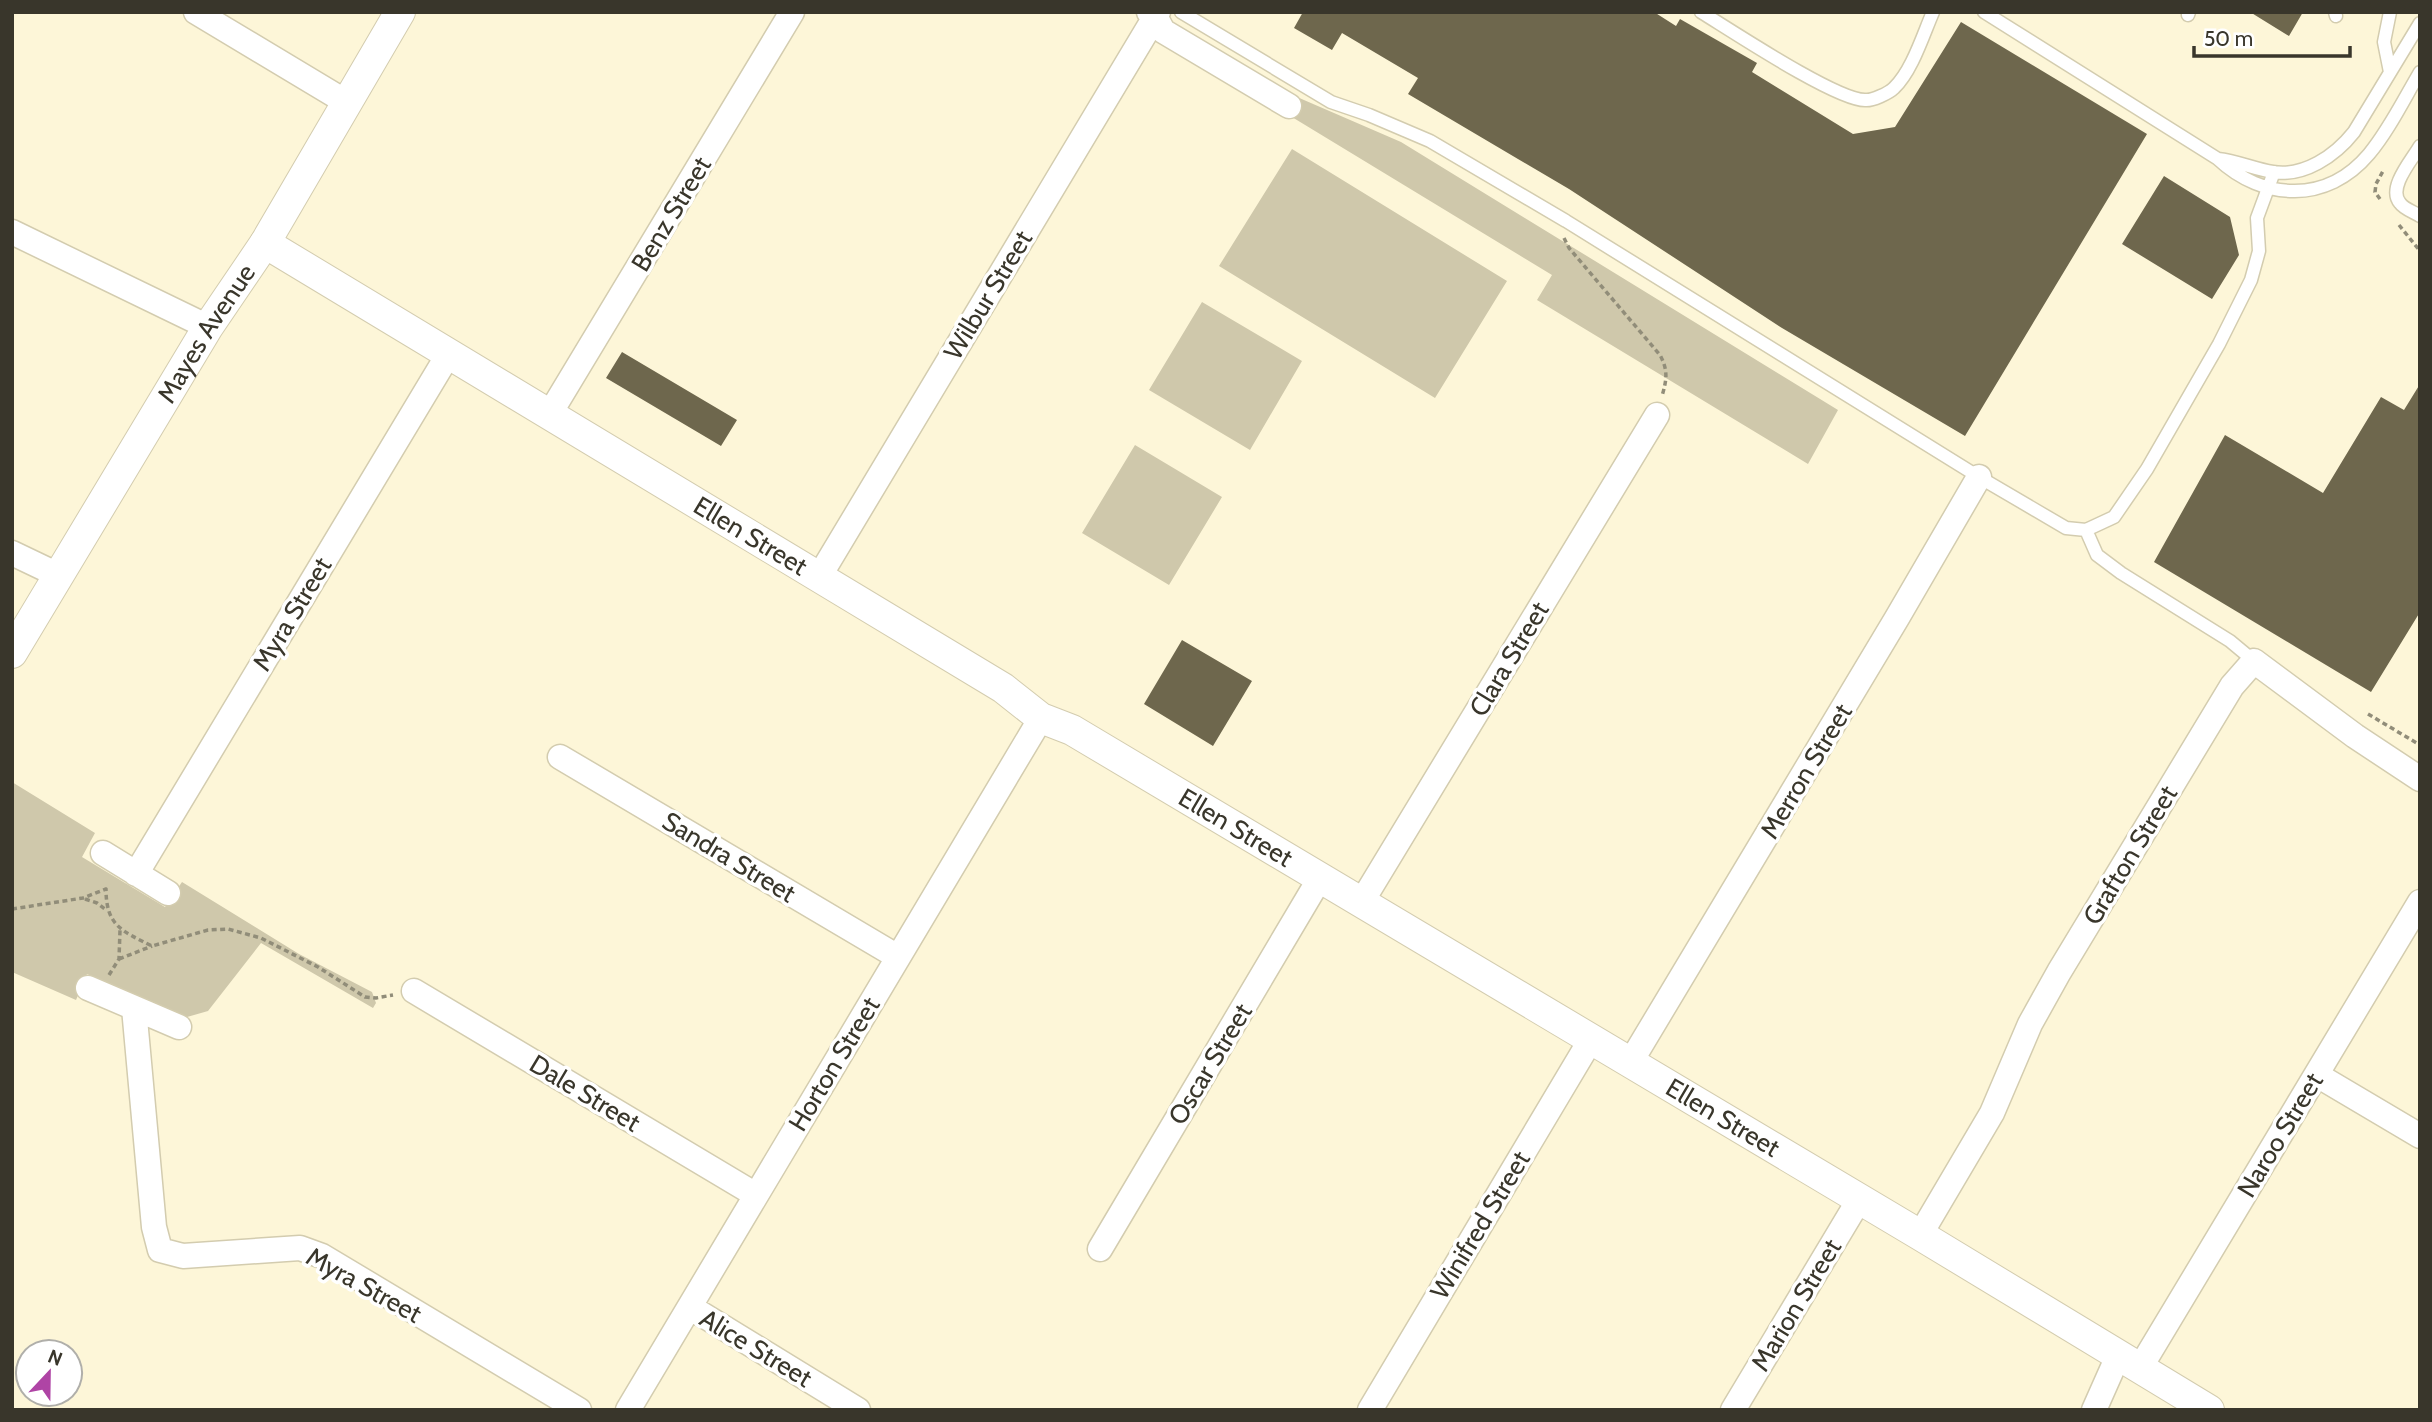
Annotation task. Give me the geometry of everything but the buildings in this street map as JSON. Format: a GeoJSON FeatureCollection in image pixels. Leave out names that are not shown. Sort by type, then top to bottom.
{"type":"FeatureCollection","features":[{"type":"Feature","properties":{"kind":"street"},"geometry":{"type":"LineString","coordinates":[[196,12],[346,102]]}},
{"type":"Feature","properties":{"kind":"street","name":"Mayes Avenue"},"geometry":{"type":"LineString","coordinates":[[12,653],[208,327],[265,243],[400,12]]}},
{"type":"Feature","properties":{"kind":"street","name":"Benz Street"},"geometry":{"type":"LineString","coordinates":[[549,415],[792,12]]}},
{"type":"Feature","properties":{"kind":"street"},"geometry":{"type":"LineString","coordinates":[[1157,13],[1163,31],[1289,106]]}},
{"type":"Feature","properties":{"kind":"street","name":"Wilbur Street"},"geometry":{"type":"LineString","coordinates":[[819,577],[1157,13]]}},
{"type":"Feature","properties":{"kind":"street"},"geometry":{"type":"LineString","coordinates":[[12,232],[208,327]]}},
{"type":"Feature","properties":{"kind":"street","name":"Ellen Street"},"geometry":{"type":"LineString","coordinates":[[265,243],[1003,688],[1041,718],[1072,730],[2209,1410]]}},
{"type":"Feature","properties":{"kind":"street","name":"Myra Street"},"geometry":{"type":"LineString","coordinates":[[136,874],[448,355]]}},
{"type":"Feature","properties":{"kind":"street","name":"Clara Street"},"geometry":{"type":"LineString","coordinates":[[1361,902],[1657,415]]}},
{"type":"Feature","properties":{"kind":"street","name":"Merron Street"},"geometry":{"type":"LineString","coordinates":[[1630,1063],[1979,477]]}},
{"type":"Feature","properties":{"kind":"street"},"geometry":{"type":"LineString","coordinates":[[12,553],[58,575]]}},
{"type":"Feature","properties":{"kind":"street"},"geometry":{"type":"LineString","coordinates":[[2254,661],[2355,736],[2420,779]]}},
{"type":"Feature","properties":{"kind":"street","name":"Grafton Street"},"geometry":{"type":"LineString","coordinates":[[1920,1235],[1992,1114],[2031,1024],[2059,972],[2232,686],[2254,661]]}},
{"type":"Feature","properties":{"kind":"street","name":"Horton Street"},"geometry":{"type":"LineString","coordinates":[[628,1410],[1041,718]]}},
{"type":"Feature","properties":{"kind":"street","name":"Sandra Street"},"geometry":{"type":"LineString","coordinates":[[560,757],[898,957]]}},
{"type":"Feature","properties":{"kind":"street"},"geometry":{"type":"LineString","coordinates":[[103,853],[168,893]]}},
{"type":"Feature","properties":{"kind":"street","name":"Oscar Street"},"geometry":{"type":"LineString","coordinates":[[1100,1249],[1320,878]]}},
{"type":"Feature","properties":{"kind":"street","name":"Naroo Street"},"geometry":{"type":"LineString","coordinates":[[2094,1410],[2129,1362],[2317,1074],[2420,902]]}},
{"type":"Feature","properties":{"kind":"street"},"geometry":{"type":"LineString","coordinates":[[94,991],[179,1027]]}},
{"type":"Feature","properties":{"kind":"street","name":"Dale Street"},"geometry":{"type":"LineString","coordinates":[[414,991],[756,1195]]}},
{"type":"Feature","properties":{"kind":"street","name":"Myra Street"},"geometry":{"type":"LineString","coordinates":[[134,1007],[154,1227],[160,1250],[183,1256],[300,1248],[321,1256],[579,1410]]}},
{"type":"Feature","properties":{"kind":"street","name":"Winifred Street"},"geometry":{"type":"LineString","coordinates":[[1370,1410],[1590,1041]]}},
{"type":"Feature","properties":{"kind":"street"},"geometry":{"type":"LineString","coordinates":[[2317,1074],[2420,1136]]}},
{"type":"Feature","properties":{"kind":"street","name":"Marion Street"},"geometry":{"type":"LineString","coordinates":[[1733,1410],[1859,1200]]}},
{"type":"Feature","properties":{"kind":"street","name":"Alice Street"},"geometry":{"type":"LineString","coordinates":[[691,1307],[858,1410]]}},
{"type":"Feature","properties":{"kind":"lane"},"geometry":{"type":"LineString","coordinates":[[1181,12],[1331,102],[1430,141],[1566,221],[2066,528],[2086,530],[2113,517],[2147,469],[2219,344],[2255,267],[2259,251],[2257,218],[2274,172]]}},
{"type":"Feature","properties":{"kind":"lane"},"geometry":{"type":"LineString","coordinates":[[1701,12],[1816,81],[1848,97],[1868,101],[1894,89],[1910,63],[1933,12]]}},
{"type":"Feature","properties":{"kind":"lane"},"geometry":{"type":"LineString","coordinates":[[1984,12],[2218,159],[2233,173],[2268,189],[2295,192],[2312,190],[2354,169],[2369,155],[2380,139],[2419,73]]}},
{"type":"Feature","properties":{"kind":"lane"},"geometry":{"type":"LineString","coordinates":[[2390,12],[2384,42],[2390,72]]}},
{"type":"Feature","properties":{"kind":"lane"},"geometry":{"type":"LineString","coordinates":[[2218,159],[2237,161],[2274,172],[2293,172],[2307,168],[2344,144],[2420,23]]}},
{"type":"Feature","properties":{"kind":"lane"},"geometry":{"type":"LineString","coordinates":[[2420,146],[2397,185],[2396,196],[2401,205],[2420,216]]}},
{"type":"Feature","properties":{"kind":"lane"},"geometry":{"type":"LineString","coordinates":[[2086,530],[2097,555],[2230,641],[2254,661]]}},
{"type":"Feature","properties":{"kind":"path"},"geometry":{"type":"LineString","coordinates":[[1566,221],[1563,239],[1569,248],[1660,355],[1667,368],[1667,379],[1657,415]]}},
{"type":"Feature","properties":{"kind":"path"},"geometry":{"type":"LineString","coordinates":[[2368,714],[2420,745]]}},
{"type":"Feature","properties":{"kind":"path"},"geometry":{"type":"LineString","coordinates":[[12,909],[83,898],[106,889],[106,910]]}},
{"type":"Feature","properties":{"kind":"path"},"geometry":{"type":"LineString","coordinates":[[83,898],[106,910],[120,930],[152,946]]}},
{"type":"Feature","properties":{"kind":"path"},"geometry":{"type":"LineString","coordinates":[[94,991],[119,959],[152,946],[208,930],[228,929],[273,944],[318,967],[365,997],[376,998],[414,991]]}},
{"type":"Feature","properties":{"kind":"path"},"geometry":{"type":"LineString","coordinates":[[119,959],[120,930]]}},
{"type":"Feature","properties":{"kind":"shaded area"},"geometry":{"type":"Polygon","coordinates":[[[1297,97],[1401,142],[1838,410],[1808,464],[1537,300],[1552,275],[1287,114],[1297,97]]]}},
{"type":"Feature","properties":{"kind":"shaded area"},"geometry":{"type":"Polygon","coordinates":[[[1292,149],[1507,281],[1435,398],[1219,266],[1292,149]]]}},
{"type":"Feature","properties":{"kind":"shaded area"},"geometry":{"type":"Polygon","coordinates":[[[1202,302],[1302,361],[1250,450],[1149,390],[1202,302]]]}},
{"type":"Feature","properties":{"kind":"shaded area"},"geometry":{"type":"Polygon","coordinates":[[[1135,445],[1222,497],[1169,585],[1082,533],[1135,445]]]}},
{"type":"Feature","properties":{"kind":"shaded area"},"geometry":{"type":"Polygon","coordinates":[[[12,782],[95,833],[82,857],[165,907],[182,882],[299,954],[372,992],[376,1003],[373,1008],[261,943],[208,1011],[187,1017],[87,974],[76,1000],[12,972],[12,782]]]}}]}
